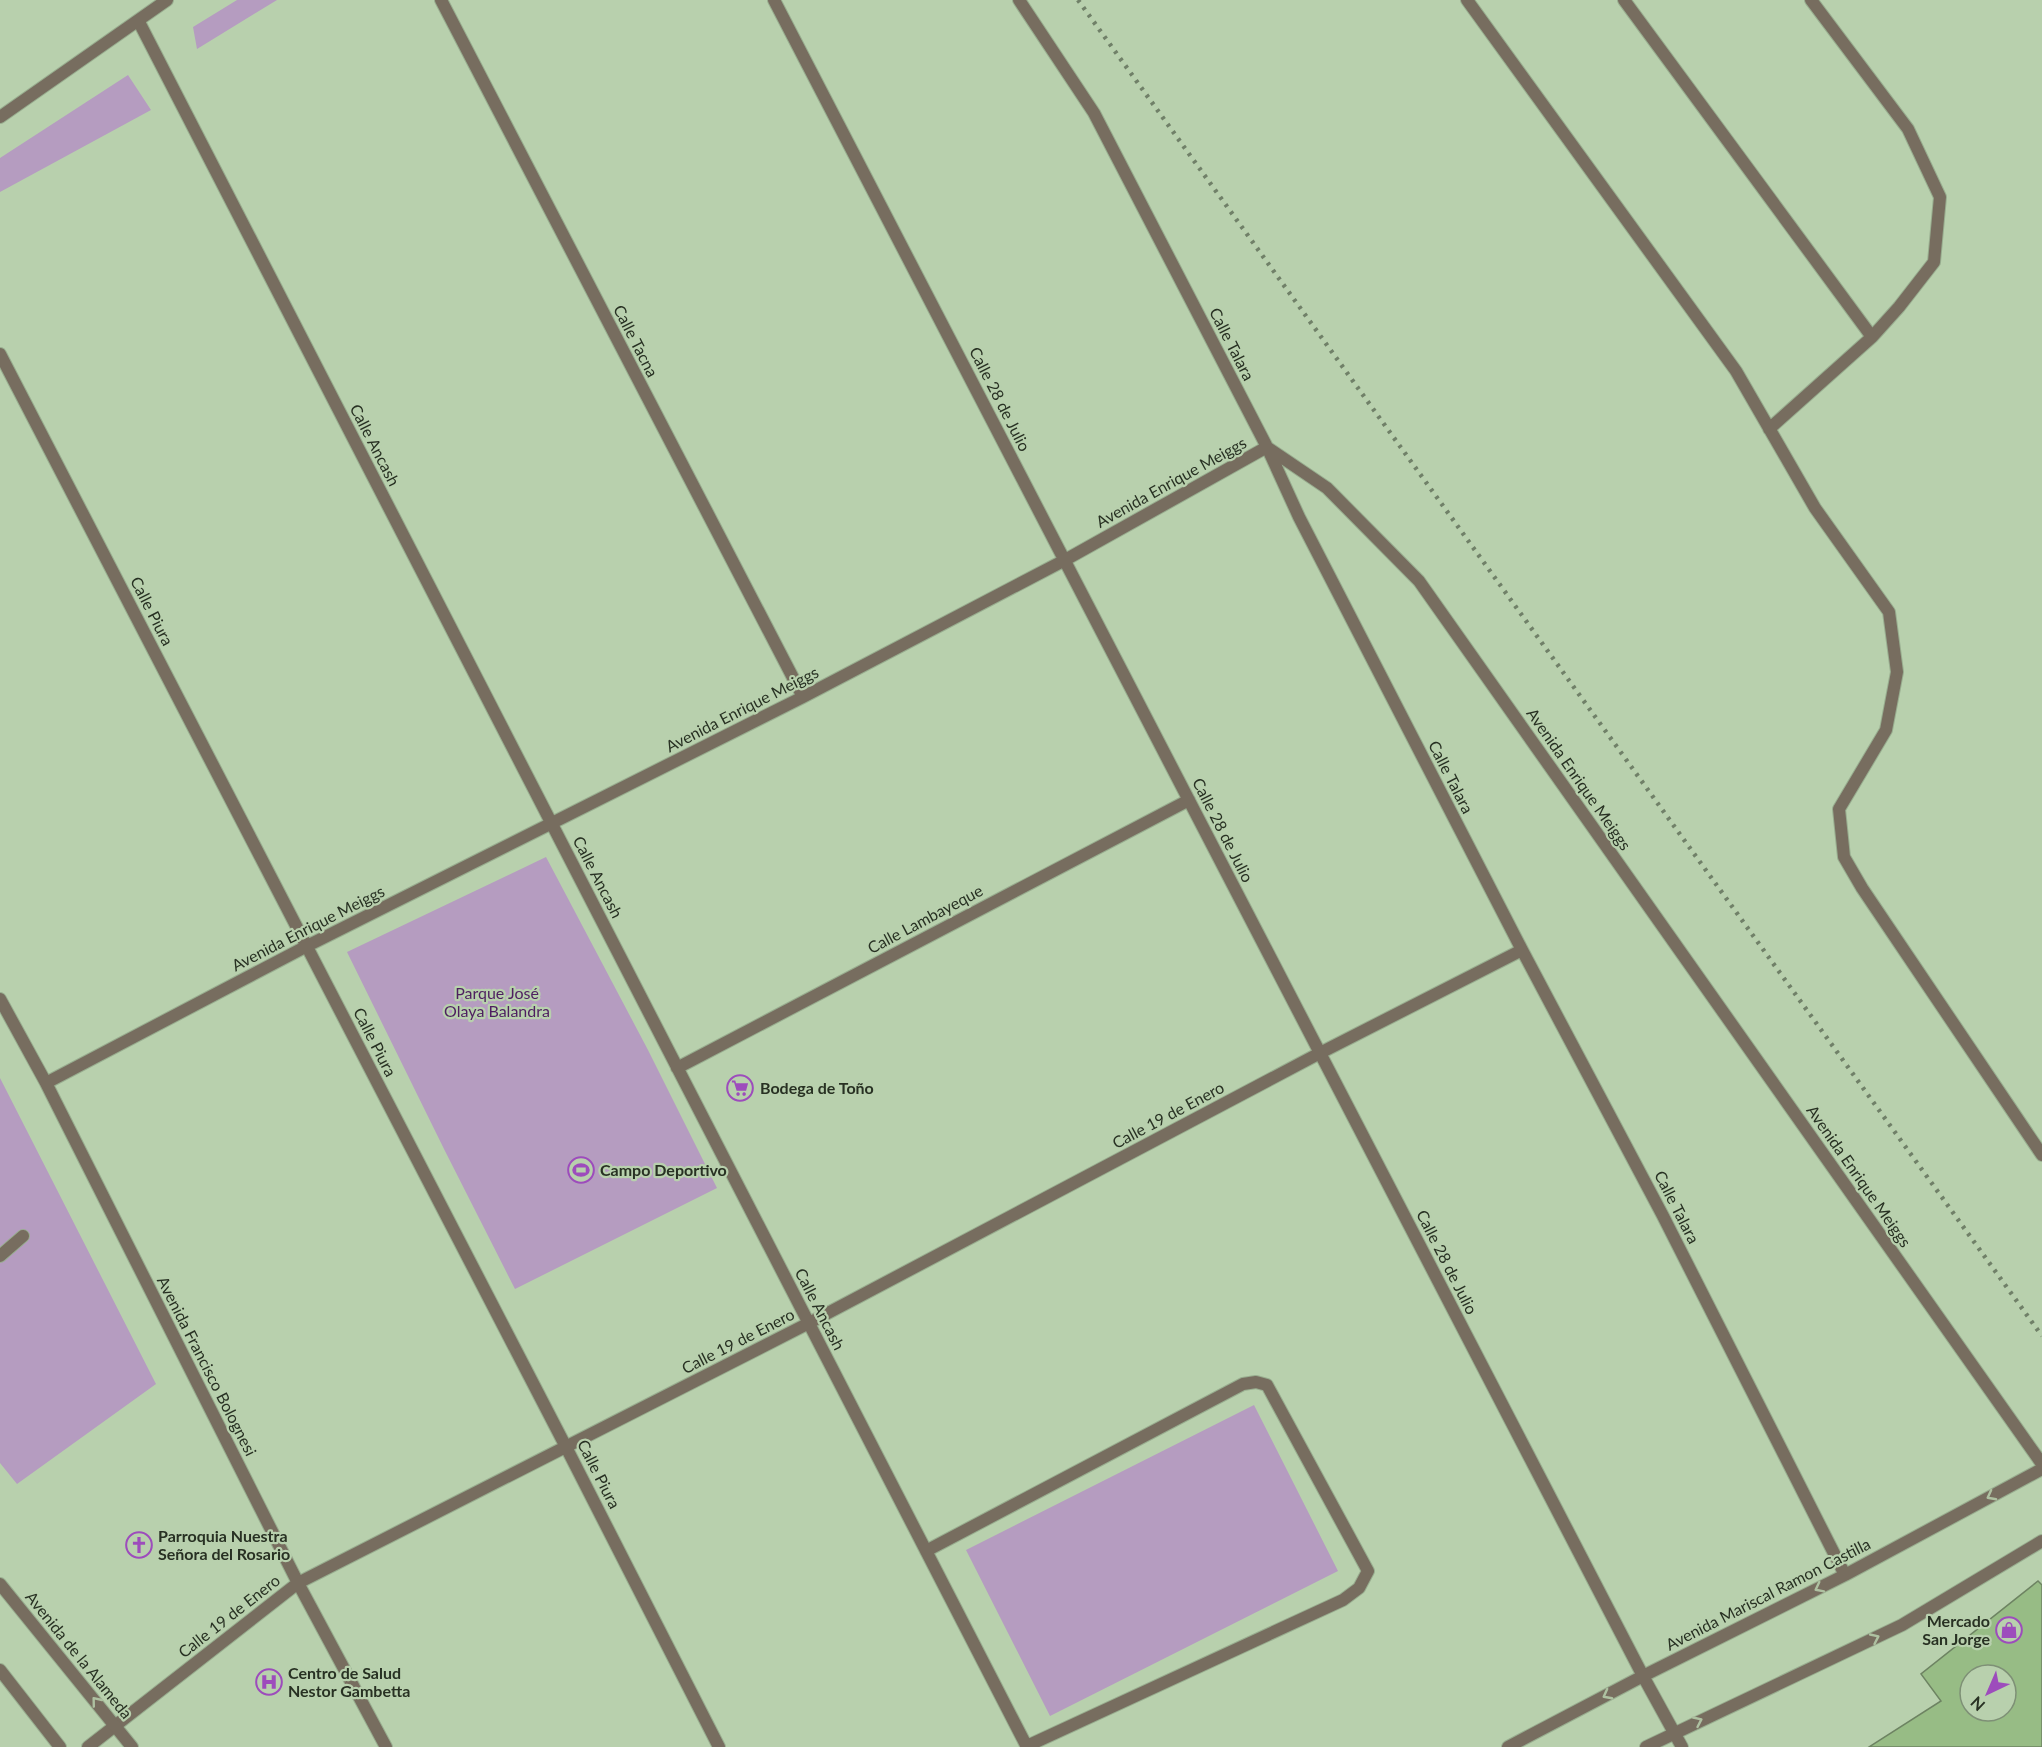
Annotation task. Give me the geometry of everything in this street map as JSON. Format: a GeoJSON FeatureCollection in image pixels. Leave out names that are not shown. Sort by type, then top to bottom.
{"type":"FeatureCollection","features":[{"type":"Feature","properties":{"kind":"street"},"geometry":{"type":"LineString","coordinates":[[0,117],[139,22],[167,0]]}},
{"type":"Feature","properties":{"kind":"street","name":"Calle Tacna"},"geometry":{"type":"LineString","coordinates":[[441,0],[802,697]]}},
{"type":"Feature","properties":{"kind":"street","name":"Calle 28 de Julio"},"geometry":{"type":"LineString","coordinates":[[774,0],[1643,1676],[1682,1747]]}},
{"type":"Feature","properties":{"kind":"street","name":"Calle Talara"},"geometry":{"type":"LineString","coordinates":[[1019,0],[1094,113],[1267,447],[1299,517],[1522,950],[1663,1216],[1845,1575]]}},
{"type":"Feature","properties":{"kind":"street"},"geometry":{"type":"LineString","coordinates":[[1467,0],[1736,371],[1815,508],[1889,612],[1897,672],[1895,683],[1886,730],[1839,809],[1844,857],[1862,888],[2042,1155]]}},
{"type":"Feature","properties":{"kind":"street"},"geometry":{"type":"LineString","coordinates":[[1623,0],[1872,337]]}},
{"type":"Feature","properties":{"kind":"street"},"geometry":{"type":"LineString","coordinates":[[1769,429],[1872,337],[1934,262],[1940,196],[1908,129],[1811,0]]}},
{"type":"Feature","properties":{"kind":"street","name":"Calle Ancash"},"geometry":{"type":"LineString","coordinates":[[139,22],[1027,1747]]}},
{"type":"Feature","properties":{"kind":"street","name":"Calle Piura"},"geometry":{"type":"LineString","coordinates":[[0,354],[719,1747]]}},
{"type":"Feature","properties":{"kind":"street","name":"Avenida Enrique Meiggs"},"geometry":{"type":"LineString","coordinates":[[46,1083],[307,946],[802,697],[1065,560],[1267,447],[1327,488],[1419,581],[2042,1464]]}},
{"type":"Feature","properties":{"kind":"street","name":"Calle Lambayeque"},"geometry":{"type":"LineString","coordinates":[[677,1068],[1189,800]]}},
{"type":"Feature","properties":{"kind":"street","name":"Calle 19 de Enero"},"geometry":{"type":"LineString","coordinates":[[88,1747],[298,1583],[808,1323],[1320,1053],[1522,950]]}},
{"type":"Feature","properties":{"kind":"street","name":"Avenida Francisco Bolognesi"},"geometry":{"type":"LineString","coordinates":[[0,999],[46,1083],[298,1583],[386,1747]]}},
{"type":"Feature","properties":{"kind":"street"},"geometry":{"type":"LineString","coordinates":[[0,1256],[23,1236]]}},
{"type":"Feature","properties":{"kind":"street"},"geometry":{"type":"LineString","coordinates":[[926,1551],[1243,1384],[1256,1382],[1267,1385],[1368,1571],[1359,1588],[1343,1599],[1027,1747]]}},
{"type":"Feature","properties":{"kind":"street","name":"Avenida Mariscal Ramon Castilla"},"geometry":{"type":"LineString","coordinates":[[1508,1747],[1643,1676],[1845,1575],[2042,1469]]}},
{"type":"Feature","properties":{"kind":"street"},"geometry":{"type":"LineString","coordinates":[[1646,1747],[1902,1625],[2042,1541]]}},
{"type":"Feature","properties":{"kind":"street","name":"Avenida de la Alameda"},"geometry":{"type":"LineString","coordinates":[[0,1584],[132,1747]]}},
{"type":"Feature","properties":{"kind":"street"},"geometry":{"type":"LineString","coordinates":[[0,1670],[60,1747]]}},
{"type":"Feature","properties":{"kind":"green space"},"geometry":{"type":"Polygon","coordinates":[[[237,0],[277,0],[197,49],[193,27],[237,0]]]}},
{"type":"Feature","properties":{"kind":"green space"},"geometry":{"type":"Polygon","coordinates":[[[128,75],[151,110],[0,192],[0,158],[128,75]]]}},
{"type":"Feature","properties":{"kind":"green space","name":"Parque José Olaya Balandra"},"geometry":{"type":"Polygon","coordinates":[[[546,857],[648,1050],[717,1188],[515,1289],[347,952],[546,857]]]}},
{"type":"Feature","properties":{"kind":"green space"},"geometry":{"type":"Polygon","coordinates":[[[0,1078],[156,1384],[17,1484],[0,1463],[0,1078]]]}},
{"type":"Feature","properties":{"kind":"green space"},"geometry":{"type":"Polygon","coordinates":[[[1254,1405],[1338,1571],[1050,1716],[966,1550],[1254,1405]]]}},
{"type":"Feature","properties":{"kind":"building","name":"Mercado San Jorge"},"geometry":{"type":"Polygon","coordinates":[[[2038,1581],[2042,1585],[2042,1747],[1869,1747],[1941,1701],[1921,1674],[2038,1581]]]}},
{"type":"Feature","properties":{"kind":"railway"},"geometry":{"type":"LineString","coordinates":[[1078,0],[2042,1336]]}},
{"type":"Feature","properties":{"kind":"place","name":"Bodega de Toño"},"geometry":{"type":"Point","coordinates":[740,1088]}},
{"type":"Feature","properties":{"kind":"place","name":"Campo Deportivo"},"geometry":{"type":"Point","coordinates":[581,1170]}},
{"type":"Feature","properties":{"kind":"place","name":"Parroquia Nuestra Señora del Rosario"},"geometry":{"type":"Point","coordinates":[139,1545]}},
{"type":"Feature","properties":{"kind":"place","name":"Mercado San Jorge"},"geometry":{"type":"Point","coordinates":[2009,1630]}},
{"type":"Feature","properties":{"kind":"place","name":"Centro de Salud Nestor Gambetta"},"geometry":{"type":"Point","coordinates":[269,1682]}}]}
